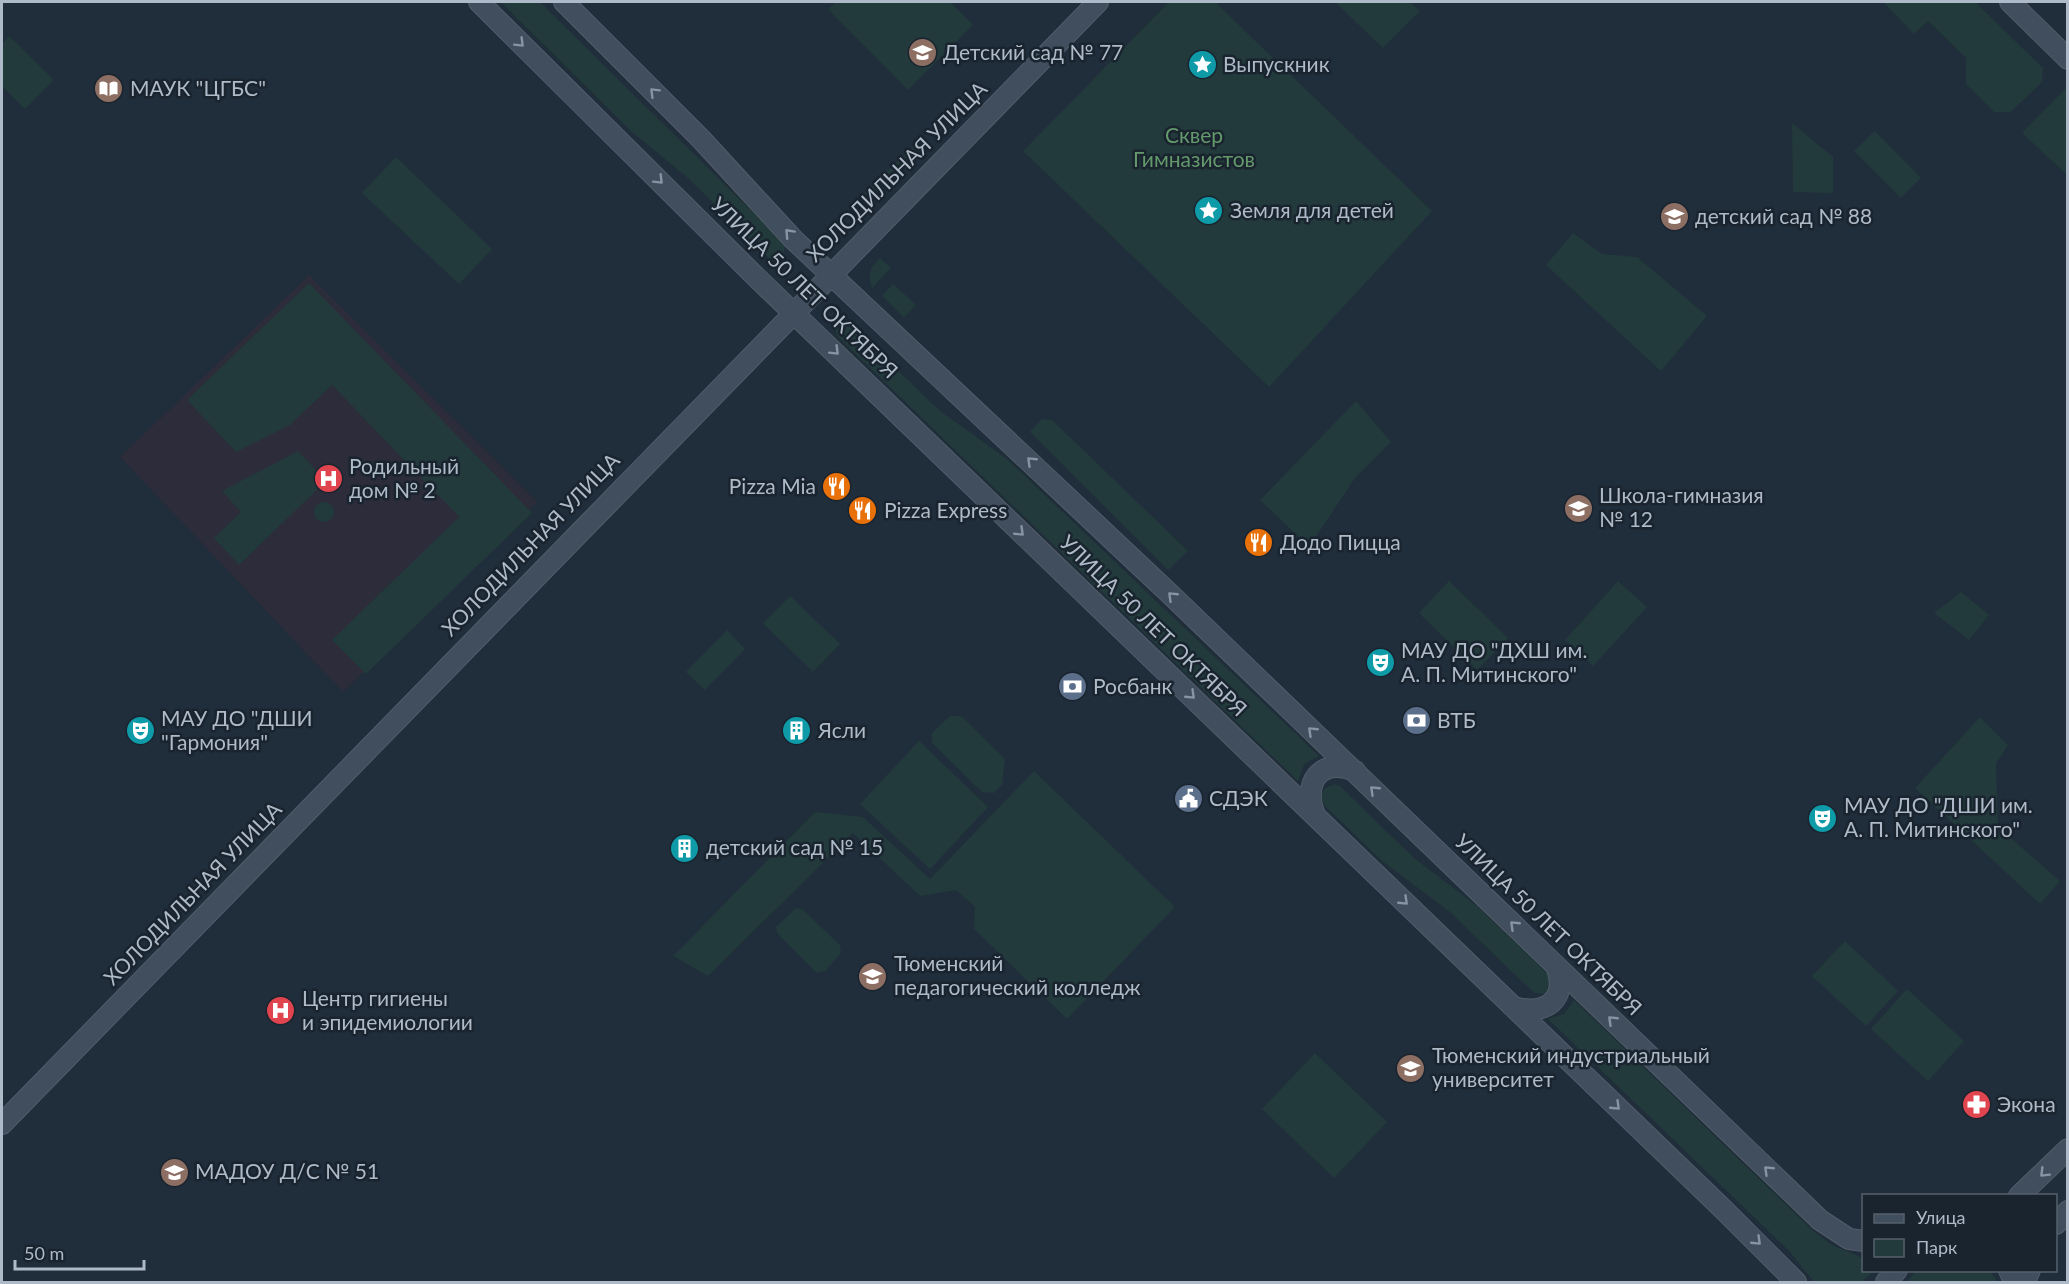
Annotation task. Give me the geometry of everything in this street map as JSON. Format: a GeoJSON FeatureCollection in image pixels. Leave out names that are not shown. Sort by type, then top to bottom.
{"type":"FeatureCollection","features":[{"type":"Feature","properties":{"kind":"main road","name":"УЛИЦА 50 ЛЕТ ОКТЯБРЯ"},"geometry":{"type":"LineString","coordinates":[[479,2],[793,311],[1778,1261],[1796,1282]]}},
{"type":"Feature","properties":{"kind":"main road","name":"УЛИЦА 50 ЛЕТ ОКТЯБРЯ"},"geometry":{"type":"LineString","coordinates":[[564,2],[701,139],[794,240],[1355,771],[1820,1220],[1849,1239],[1862,1242]]}},
{"type":"Feature","properties":{"kind":"main road","name":"ХОЛОДИЛЬНАЯ УЛИЦА"},"geometry":{"type":"LineString","coordinates":[[2,1124],[793,311],[1098,2]]}},
{"type":"Feature","properties":{"kind":"main road"},"geometry":{"type":"LineString","coordinates":[[2010,2],[2067,59]]}},
{"type":"Feature","properties":{"kind":"main road"},"geometry":{"type":"LineString","coordinates":[[1315,815],[1310,801],[1310,788],[1316,776],[1328,768],[1342,766],[1355,771]]}},
{"type":"Feature","properties":{"kind":"main road"},"geometry":{"type":"LineString","coordinates":[[1514,1007],[1540,1010],[1552,1003],[1559,992],[1561,978],[1556,966]]}},
{"type":"Feature","properties":{"kind":"main road"},"geometry":{"type":"LineString","coordinates":[[2021,1194],[2067,1149]]}},
{"type":"Feature","properties":{"kind":"shaded area","name":"Родильный дом № 2"},"geometry":{"type":"Polygon","coordinates":[[[309,275],[537,502],[343,692],[120,457],[309,275]]]}},
{"type":"Feature","properties":{"kind":"green space"},"geometry":{"type":"Polygon","coordinates":[[[501,2],[540,2],[783,242],[785,247],[783,256],[779,259],[769,258],[688,178],[632,132],[501,2]]]}},
{"type":"Feature","properties":{"kind":"green space"},"geometry":{"type":"Polygon","coordinates":[[[836,2],[950,2],[973,25],[908,90],[828,9],[836,2]]]}},
{"type":"Feature","properties":{"kind":"green space","name":"Сквер Гимназистов"},"geometry":{"type":"Polygon","coordinates":[[[1169,2],[1215,2],[1432,211],[1269,387],[1023,151],[1169,2]]]}},
{"type":"Feature","properties":{"kind":"green space"},"geometry":{"type":"Polygon","coordinates":[[[1335,2],[1410,2],[1420,11],[1383,48],[1335,2]]]}},
{"type":"Feature","properties":{"kind":"green space"},"geometry":{"type":"Polygon","coordinates":[[[1883,2],[1975,2],[2043,68],[2042,82],[2011,112],[1994,112],[1966,84],[1966,58],[1928,21],[1914,34],[1883,2]]]}},
{"type":"Feature","properties":{"kind":"green space"},"geometry":{"type":"Polygon","coordinates":[[[9,36],[54,80],[25,109],[2,86],[2,44],[9,36]]]}},
{"type":"Feature","properties":{"kind":"green space"},"geometry":{"type":"Polygon","coordinates":[[[2068,88],[2067,175],[2022,133],[2068,88]]]}},
{"type":"Feature","properties":{"kind":"green space"},"geometry":{"type":"Polygon","coordinates":[[[1792,123],[1833,157],[1833,193],[1793,192],[1792,123]]]}},
{"type":"Feature","properties":{"kind":"green space"},"geometry":{"type":"Polygon","coordinates":[[[1875,131],[1921,178],[1901,198],[1854,151],[1875,131]]]}},
{"type":"Feature","properties":{"kind":"green space"},"geometry":{"type":"Polygon","coordinates":[[[922,138],[929,145],[864,207],[857,200],[922,138]]]}},
{"type":"Feature","properties":{"kind":"green space"},"geometry":{"type":"Polygon","coordinates":[[[396,157],[492,249],[459,284],[362,193],[396,157]]]}},
{"type":"Feature","properties":{"kind":"green space"},"geometry":{"type":"Polygon","coordinates":[[[1573,233],[1602,254],[1637,257],[1707,316],[1661,371],[1546,265],[1573,233]]]}},
{"type":"Feature","properties":{"kind":"green space"},"geometry":{"type":"Polygon","coordinates":[[[880,258],[891,268],[872,288],[870,271],[880,258]]]}},
{"type":"Feature","properties":{"kind":"green space"},"geometry":{"type":"Polygon","coordinates":[[[309,283],[532,513],[366,674],[332,640],[459,517],[332,385],[290,425],[236,452],[187,400],[309,283]]]}},
{"type":"Feature","properties":{"kind":"green space"},"geometry":{"type":"Polygon","coordinates":[[[893,284],[916,305],[904,317],[882,296],[893,284]]]}},
{"type":"Feature","properties":{"kind":"green space"},"geometry":{"type":"Polygon","coordinates":[[[841,322],[850,324],[940,411],[1007,459],[1319,756],[1304,764],[1298,781],[837,336],[835,328],[841,322]]]}},
{"type":"Feature","properties":{"kind":"green space"},"geometry":{"type":"Polygon","coordinates":[[[1356,401],[1391,442],[1355,478],[1309,547],[1260,500],[1356,401]]]}},
{"type":"Feature","properties":{"kind":"green space"},"geometry":{"type":"Polygon","coordinates":[[[1042,419],[1052,420],[1188,551],[1168,570],[1030,432],[1042,419]]]}},
{"type":"Feature","properties":{"kind":"green space"},"geometry":{"type":"Polygon","coordinates":[[[298,451],[326,481],[239,565],[214,538],[241,512],[222,491],[298,451]]]}},
{"type":"Feature","properties":{"kind":"green space"},"geometry":{"type":"Polygon","coordinates":[[[324,502],[331,505],[334,512],[331,519],[324,522],[317,519],[314,512],[317,505],[324,502]]]}},
{"type":"Feature","properties":{"kind":"green space"},"geometry":{"type":"Polygon","coordinates":[[[1449,581],[1508,638],[1477,670],[1419,613],[1449,581]]]}},
{"type":"Feature","properties":{"kind":"green space"},"geometry":{"type":"Polygon","coordinates":[[[1618,581],[1647,607],[1593,666],[1565,640],[1618,581]]]}},
{"type":"Feature","properties":{"kind":"green space"},"geometry":{"type":"Polygon","coordinates":[[[1961,592],[1989,615],[1969,640],[1934,613],[1961,592]]]}},
{"type":"Feature","properties":{"kind":"green space"},"geometry":{"type":"Polygon","coordinates":[[[790,596],[840,644],[813,672],[763,623],[790,596]]]}},
{"type":"Feature","properties":{"kind":"green space"},"geometry":{"type":"Polygon","coordinates":[[[727,630],[745,649],[705,690],[686,672],[727,630]]]}},
{"type":"Feature","properties":{"kind":"green space"},"geometry":{"type":"Polygon","coordinates":[[[950,716],[961,716],[1005,759],[1002,785],[994,793],[982,792],[932,743],[932,733],[950,716]]]}},
{"type":"Feature","properties":{"kind":"green space"},"geometry":{"type":"Polygon","coordinates":[[[1980,717],[2008,745],[1996,764],[1998,827],[2060,881],[2040,904],[1915,788],[1980,717]]]}},
{"type":"Feature","properties":{"kind":"green space"},"geometry":{"type":"Polygon","coordinates":[[[919,741],[988,807],[930,869],[860,804],[919,741]]]}},
{"type":"Feature","properties":{"kind":"green space"},"geometry":{"type":"Polygon","coordinates":[[[1034,771],[1175,907],[1067,1019],[974,929],[975,907],[956,890],[920,896],[853,833],[708,976],[673,956],[815,812],[863,817],[930,879],[1034,771]]]}},
{"type":"Feature","properties":{"kind":"green space"},"geometry":{"type":"Polygon","coordinates":[[[1334,784],[1340,786],[1414,858],[1477,906],[1548,974],[1551,979],[1549,990],[1545,994],[1534,993],[1450,912],[1382,861],[1324,805],[1321,794],[1324,789],[1334,784]]]}},
{"type":"Feature","properties":{"kind":"green space"},"geometry":{"type":"Polygon","coordinates":[[[796,908],[802,909],[840,945],[841,953],[825,971],[817,973],[777,933],[776,927],[796,908]]]}},
{"type":"Feature","properties":{"kind":"green space"},"geometry":{"type":"Polygon","coordinates":[[[1845,941],[1898,991],[1866,1026],[1812,976],[1845,941]]]}},
{"type":"Feature","properties":{"kind":"green space"},"geometry":{"type":"Polygon","coordinates":[[[1907,989],[1964,1041],[1928,1081],[1871,1029],[1907,989]]]}},
{"type":"Feature","properties":{"kind":"green space"},"geometry":{"type":"Polygon","coordinates":[[[1574,1000],[1809,1227],[1830,1244],[1862,1258],[1862,1272],[1873,1272],[1862,1282],[1814,1282],[1789,1251],[1548,1019],[1564,1014],[1574,1000]]]}},
{"type":"Feature","properties":{"kind":"green space"},"geometry":{"type":"Polygon","coordinates":[[[1315,1053],[1387,1122],[1334,1178],[1262,1109],[1315,1053]]]}},
{"type":"Feature","properties":{"kind":"green space"},"geometry":{"type":"Polygon","coordinates":[[[1916,1272],[1991,1272],[1998,1282],[1906,1282],[1916,1272]]]}},
{"type":"Feature","properties":{"kind":"place","name":"Детский сад № 77"},"geometry":{"type":"Point","coordinates":[922,53]}},
{"type":"Feature","properties":{"kind":"place","name":"Выпускник"},"geometry":{"type":"Point","coordinates":[1202,65]}},
{"type":"Feature","properties":{"kind":"place","name":"МАУК \"ЦГБС\""},"geometry":{"type":"Point","coordinates":[109,89]}},
{"type":"Feature","properties":{"kind":"place","name":"Земля для детей"},"geometry":{"type":"Point","coordinates":[1209,211]}},
{"type":"Feature","properties":{"kind":"place","name":"детский сад № 88"},"geometry":{"type":"Point","coordinates":[1674,217]}},
{"type":"Feature","properties":{"kind":"place","name":"Родильный дом № 2"},"geometry":{"type":"Point","coordinates":[328,479]}},
{"type":"Feature","properties":{"kind":"place","name":"Pizza Mia"},"geometry":{"type":"Point","coordinates":[837,487]}},
{"type":"Feature","properties":{"kind":"place","name":"Школа-гимназия № 12"},"geometry":{"type":"Point","coordinates":[1578,508]}},
{"type":"Feature","properties":{"kind":"place","name":"Pizza Express"},"geometry":{"type":"Point","coordinates":[863,511]}},
{"type":"Feature","properties":{"kind":"place","name":"Додо Пицца"},"geometry":{"type":"Point","coordinates":[1259,543]}},
{"type":"Feature","properties":{"kind":"place","name":"МАУ ДО \"ДХШ им. А. П. Митинского\""},"geometry":{"type":"Point","coordinates":[1380,663]}},
{"type":"Feature","properties":{"kind":"place","name":"Росбанк"},"geometry":{"type":"Point","coordinates":[1072,687]}},
{"type":"Feature","properties":{"kind":"place","name":"ВТБ"},"geometry":{"type":"Point","coordinates":[1416,721]}},
{"type":"Feature","properties":{"kind":"place","name":"МАУ ДО \"ДШИ \"Гармония\""},"geometry":{"type":"Point","coordinates":[140,731]}},
{"type":"Feature","properties":{"kind":"place","name":"Ясли"},"geometry":{"type":"Point","coordinates":[797,731]}},
{"type":"Feature","properties":{"kind":"place","name":"СДЭК"},"geometry":{"type":"Point","coordinates":[1188,799]}},
{"type":"Feature","properties":{"kind":"place","name":"МАУ ДО \"ДШИ им. А. П. Митинского\""},"geometry":{"type":"Point","coordinates":[1823,818]}},
{"type":"Feature","properties":{"kind":"place","name":"детский сад № 15"},"geometry":{"type":"Point","coordinates":[685,848]}},
{"type":"Feature","properties":{"kind":"place","name":"Тюменский педагогический колледж"},"geometry":{"type":"Point","coordinates":[873,976]}},
{"type":"Feature","properties":{"kind":"place","name":"Центр гигиены и эпидемиологии"},"geometry":{"type":"Point","coordinates":[281,1011]}},
{"type":"Feature","properties":{"kind":"place","name":"Тюменский индустриальный университет"},"geometry":{"type":"Point","coordinates":[1411,1068]}},
{"type":"Feature","properties":{"kind":"place","name":"Экона"},"geometry":{"type":"Point","coordinates":[1976,1105]}},
{"type":"Feature","properties":{"kind":"place","name":"МАДОУ Д/С № 51"},"geometry":{"type":"Point","coordinates":[174,1172]}}]}
